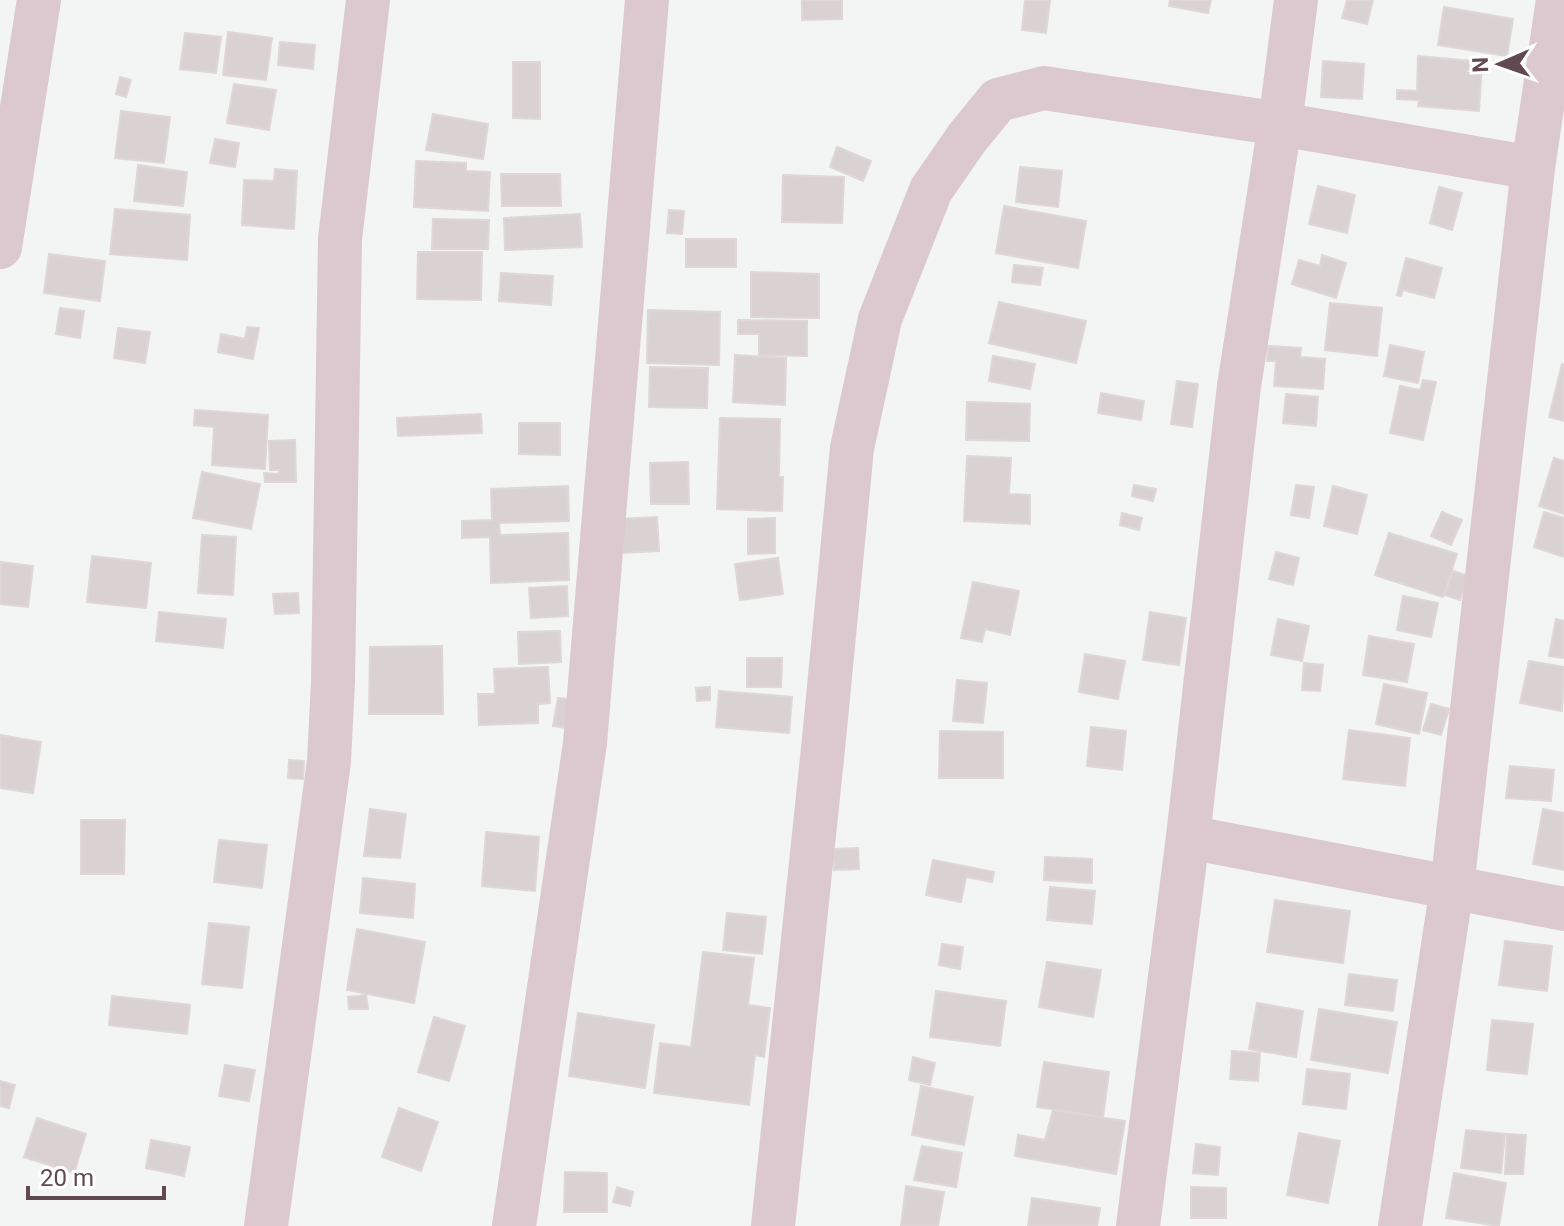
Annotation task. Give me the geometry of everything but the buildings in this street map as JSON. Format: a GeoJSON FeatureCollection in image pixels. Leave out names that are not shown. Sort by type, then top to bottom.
{"type":"FeatureCollection","features":[{"type":"Feature","properties":{"kind":"street"},"geometry":{"type":"LineString","coordinates":[[0,247],[39,0]]}},
{"type":"Feature","properties":{"kind":"street"},"geometry":{"type":"LineString","coordinates":[[266,1226],[329,761],[340,239],[368,0]]}},
{"type":"Feature","properties":{"kind":"street"},"geometry":{"type":"LineString","coordinates":[[514,1226],[585,743],[647,0]]}},
{"type":"Feature","properties":{"kind":"street"},"geometry":{"type":"LineString","coordinates":[[1138,1226],[1188,837],[1239,386],[1296,0]]}},
{"type":"Feature","properties":{"kind":"street"},"geometry":{"type":"LineString","coordinates":[[1400,1226],[1452,887],[1533,168],[1558,0]]}},
{"type":"Feature","properties":{"kind":"street"},"geometry":{"type":"LineString","coordinates":[[773,1226],[852,448],[880,319],[931,190],[998,100],[1044,88],[1280,124],[1533,168]]}},
{"type":"Feature","properties":{"kind":"street"},"geometry":{"type":"LineString","coordinates":[[1188,837],[1564,909]]}}]}
